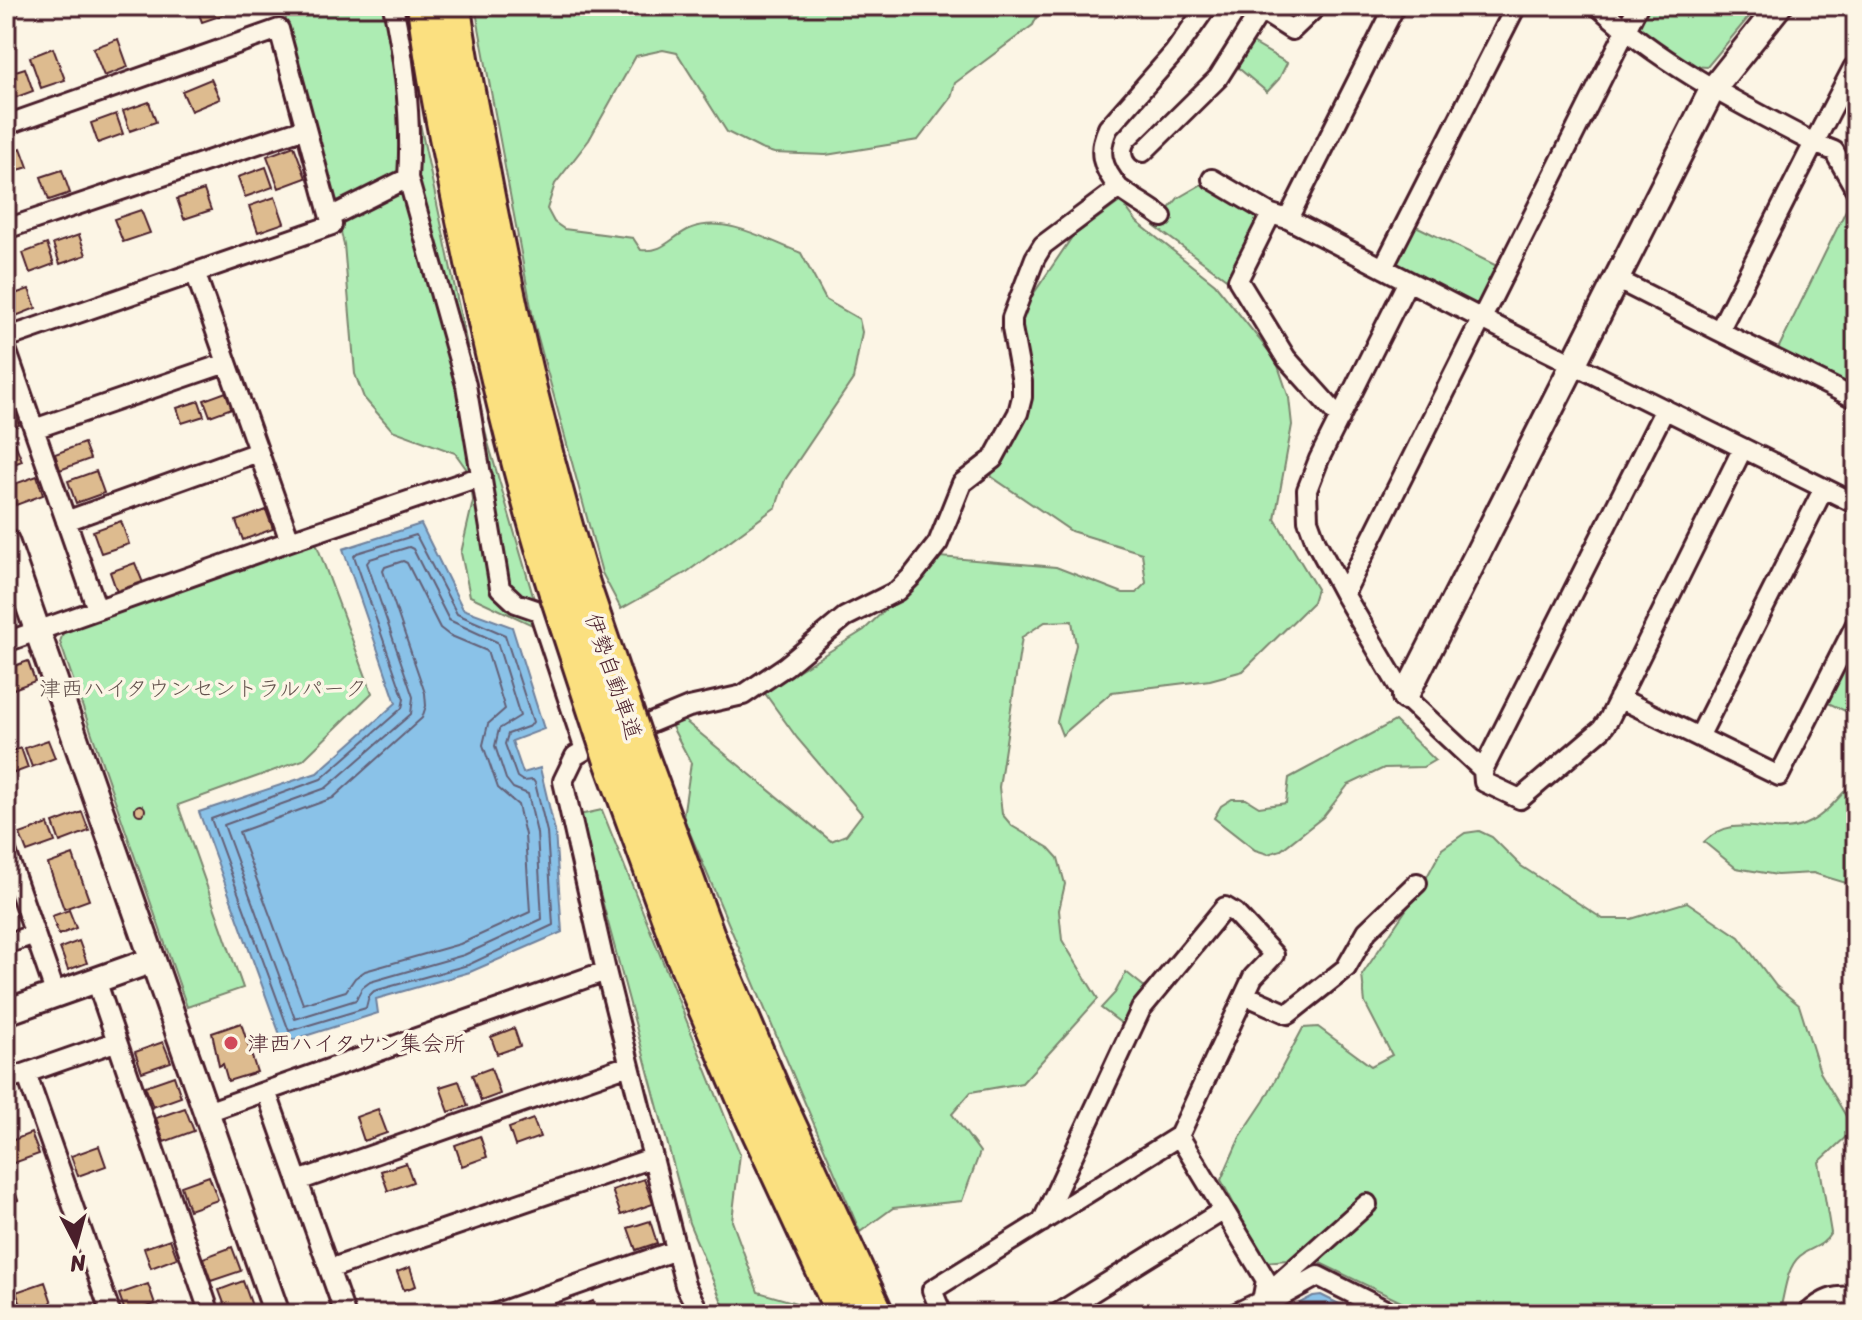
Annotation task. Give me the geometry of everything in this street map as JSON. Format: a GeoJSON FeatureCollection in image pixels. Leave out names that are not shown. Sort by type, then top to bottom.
{"type":"FeatureCollection","features":[{"type":"Feature","properties":{"kind":"highway","name":"伊勢自動車道"},"geometry":{"type":"LineString","coordinates":[[424,6],[457,192],[493,366],[538,538],[569,587]]}},
{"type":"Feature","properties":{"kind":"highway","name":"伊勢自動車道"},"geometry":{"type":"LineString","coordinates":[[454,6],[517,340],[552,481],[569,587],[612,753],[681,952],[748,1109],[843,1314]]}},
{"type":"Feature","properties":{"kind":"highway","name":"伊勢自動車道"},"geometry":{"type":"LineString","coordinates":[[612,753],[710,941],[774,1092],[877,1314]]}},
{"type":"Feature","properties":{"kind":"street"},"geometry":{"type":"LineString","coordinates":[[393,6],[403,60],[410,147],[408,178],[466,385],[500,588],[516,603],[539,611],[612,753]]}},
{"type":"Feature","properties":{"kind":"street"},"geometry":{"type":"LineString","coordinates":[[1162,217],[1119,188],[1103,164],[1101,142],[1108,128],[1174,53],[1207,6]]}},
{"type":"Feature","properties":{"kind":"street"},"geometry":{"type":"LineString","coordinates":[[1143,152],[1218,78],[1257,8],[1292,30],[1317,6]]}},
{"type":"Feature","properties":{"kind":"street"},"geometry":{"type":"LineString","coordinates":[[1340,418],[1286,358],[1238,280],[1280,217],[1395,6]]}},
{"type":"Feature","properties":{"kind":"street"},"geometry":{"type":"LineString","coordinates":[[1383,268],[1516,6]]}},
{"type":"Feature","properties":{"kind":"street"},"geometry":{"type":"LineString","coordinates":[[1598,6],[1625,31],[1712,90],[1834,151],[1856,190]]}},
{"type":"Feature","properties":{"kind":"street"},"geometry":{"type":"LineString","coordinates":[[1344,594],[1638,6]]}},
{"type":"Feature","properties":{"kind":"street"},"geometry":{"type":"LineString","coordinates":[[1405,697],[1712,90],[1779,6]]}},
{"type":"Feature","properties":{"kind":"street"},"geometry":{"type":"LineString","coordinates":[[6,125],[279,29],[332,225],[6,338]]}},
{"type":"Feature","properties":{"kind":"street"},"geometry":{"type":"LineString","coordinates":[[1719,331],[1853,68]]}},
{"type":"Feature","properties":{"kind":"street"},"geometry":{"type":"LineString","coordinates":[[6,229],[305,128]]}},
{"type":"Feature","properties":{"kind":"street"},"geometry":{"type":"LineString","coordinates":[[330,217],[408,178]]}},
{"type":"Feature","properties":{"kind":"street"},"geometry":{"type":"LineString","coordinates":[[1212,179],[1280,217],[1480,318],[1856,504]]}},
{"type":"Feature","properties":{"kind":"street"},"geometry":{"type":"LineString","coordinates":[[700,1314],[685,1285],[652,1158],[563,781],[575,756],[612,753],[689,707],[743,695],[786,666],[845,617],[897,591],[913,575],[938,543],[962,483],[993,459],[1018,413],[1022,382],[1012,318],[1038,251],[1119,188]]}},
{"type":"Feature","properties":{"kind":"street"},"geometry":{"type":"LineString","coordinates":[[195,272],[290,541]]}},
{"type":"Feature","properties":{"kind":"street"},"geometry":{"type":"LineString","coordinates":[[1616,279],[1856,399]]}},
{"type":"Feature","properties":{"kind":"street"},"geometry":{"type":"LineString","coordinates":[[1408,281],[1307,490],[1308,520],[1316,542],[1344,594],[1405,697],[1483,770]]}},
{"type":"Feature","properties":{"kind":"street"},"geometry":{"type":"LineString","coordinates":[[6,349],[97,609]]}},
{"type":"Feature","properties":{"kind":"street"},"geometry":{"type":"LineString","coordinates":[[34,429],[226,363]]}},
{"type":"Feature","properties":{"kind":"street"},"geometry":{"type":"LineString","coordinates":[[1665,409],[1483,770],[1484,782],[1520,799],[1602,729],[1743,448]]}},
{"type":"Feature","properties":{"kind":"street"},"geometry":{"type":"LineString","coordinates":[[66,521],[258,452]]}},
{"type":"Feature","properties":{"kind":"street"},"geometry":{"type":"LineString","coordinates":[[6,642],[482,476]]}},
{"type":"Feature","properties":{"kind":"street"},"geometry":{"type":"LineString","coordinates":[[1699,737],[1824,488]]}},
{"type":"Feature","properties":{"kind":"street"},"geometry":{"type":"LineString","coordinates":[[6,541],[277,1314]]}},
{"type":"Feature","properties":{"kind":"street"},"geometry":{"type":"LineString","coordinates":[[1619,698],[1779,776],[1856,624]]}},
{"type":"Feature","properties":{"kind":"street"},"geometry":{"type":"LineString","coordinates":[[6,851],[56,995]]}},
{"type":"Feature","properties":{"kind":"street"},"geometry":{"type":"LineString","coordinates":[[1245,995],[1288,1014],[1346,968],[1367,931],[1417,883]]}},
{"type":"Feature","properties":{"kind":"street"},"geometry":{"type":"LineString","coordinates":[[942,1314],[932,1290],[1042,1222],[1179,1136],[1253,977],[1274,955],[1235,913],[1225,907],[1141,1009],[1042,1222]]}},
{"type":"Feature","properties":{"kind":"street"},"geometry":{"type":"LineString","coordinates":[[6,944],[35,934]]}},
{"type":"Feature","properties":{"kind":"street"},"geometry":{"type":"LineString","coordinates":[[6,1012],[153,960]]}},
{"type":"Feature","properties":{"kind":"street"},"geometry":{"type":"LineString","coordinates":[[207,1112],[606,971]]}},
{"type":"Feature","properties":{"kind":"street"},"geometry":{"type":"LineString","coordinates":[[96,980],[210,1314]]}},
{"type":"Feature","properties":{"kind":"street"},"geometry":{"type":"LineString","coordinates":[[6,1080],[115,1042]]}},
{"type":"Feature","properties":{"kind":"street"},"geometry":{"type":"LineString","coordinates":[[298,1181],[629,1065]]}},
{"type":"Feature","properties":{"kind":"street"},"geometry":{"type":"LineString","coordinates":[[26,1073],[111,1314]]}},
{"type":"Feature","properties":{"kind":"street"},"geometry":{"type":"LineString","coordinates":[[266,1091],[345,1314]]}},
{"type":"Feature","properties":{"kind":"street"},"geometry":{"type":"LineString","coordinates":[[1179,1136],[1266,1280],[1258,1300]]}},
{"type":"Feature","properties":{"kind":"street"},"geometry":{"type":"LineString","coordinates":[[329,1269],[652,1158]]}},
{"type":"Feature","properties":{"kind":"street"},"geometry":{"type":"LineString","coordinates":[[1234,1314],[1258,1300],[1367,1204]]}},
{"type":"Feature","properties":{"kind":"street"},"geometry":{"type":"LineString","coordinates":[[1057,1314],[1224,1210]]}},
{"type":"Feature","properties":{"kind":"street"},"geometry":{"type":"LineString","coordinates":[[494,1314],[676,1250]]}},
{"type":"Feature","properties":{"kind":"street"},"geometry":{"type":"LineString","coordinates":[[1258,1300],[1278,1298],[1318,1276],[1393,1314]]}},
{"type":"Feature","properties":{"kind":"street"},"geometry":{"type":"LineString","coordinates":[[1807,1314],[1832,1296],[1856,1297]]}},
{"type":"Feature","properties":{"kind":"street"},"geometry":{"type":"LineString","coordinates":[[6,1302],[10,1314]]}},
{"type":"Feature","properties":{"kind":"green space"},"geometry":{"type":"Polygon","coordinates":[[[285,6],[395,6],[487,439],[543,630],[470,596],[461,553],[473,501],[470,474],[455,453],[392,430],[364,398],[355,374],[344,244],[286,21],[285,6]]]}},
{"type":"Feature","properties":{"kind":"green space"},"geometry":{"type":"Polygon","coordinates":[[[475,6],[1042,6],[1033,25],[955,83],[951,97],[918,140],[826,155],[774,153],[727,132],[677,53],[663,50],[636,56],[589,140],[555,184],[547,209],[554,222],[564,229],[633,238],[641,250],[656,249],[685,231],[705,225],[747,231],[801,253],[826,300],[859,319],[862,332],[853,379],[785,480],[776,507],[687,572],[621,609],[602,573],[534,323],[475,6]]]}},
{"type":"Feature","properties":{"kind":"green space"},"geometry":{"type":"Polygon","coordinates":[[[1646,6],[1758,6],[1707,67],[1692,66],[1641,32],[1637,22],[1646,6]]]}},
{"type":"Feature","properties":{"kind":"green space"},"geometry":{"type":"Polygon","coordinates":[[[1251,42],[1287,63],[1279,79],[1267,92],[1236,66],[1251,42]]]}},
{"type":"Feature","properties":{"kind":"green space"},"geometry":{"type":"Polygon","coordinates":[[[1204,183],[1257,215],[1260,220],[1229,281],[1154,226],[1178,198],[1204,183]]]}},
{"type":"Feature","properties":{"kind":"green space"},"geometry":{"type":"Polygon","coordinates":[[[1851,200],[1856,209],[1856,388],[1778,349],[1851,200]]]}},
{"type":"Feature","properties":{"kind":"green space"},"geometry":{"type":"Polygon","coordinates":[[[1121,201],[1137,222],[1215,284],[1276,360],[1289,398],[1292,425],[1275,519],[1317,589],[1313,602],[1243,671],[1210,680],[1112,692],[1062,735],[1057,722],[1076,645],[1072,621],[1045,622],[1022,637],[999,787],[1002,814],[1012,826],[1049,848],[1058,858],[1065,884],[1059,910],[1062,940],[1098,999],[1022,1083],[971,1092],[952,1114],[980,1152],[962,1201],[893,1208],[860,1232],[683,817],[691,763],[670,723],[679,716],[831,841],[846,835],[862,814],[797,738],[764,692],[864,630],[940,557],[1056,567],[1123,593],[1136,593],[1146,583],[1142,553],[1071,531],[992,477],[990,471],[1015,430],[1018,331],[1026,305],[1072,237],[1121,201]]]}},
{"type":"Feature","properties":{"kind":"green space"},"geometry":{"type":"Polygon","coordinates":[[[1414,225],[1497,266],[1480,302],[1473,304],[1399,268],[1397,258],[1414,225]]]}},
{"type":"Feature","properties":{"kind":"green space","name":"津西ハイタウンセントラルパーク"},"geometry":{"type":"Polygon","coordinates":[[[315,540],[372,693],[303,760],[178,805],[243,988],[187,1007],[60,642],[64,630],[315,540]]]}},
{"type":"Feature","properties":{"kind":"green space"},"geometry":{"type":"Polygon","coordinates":[[[1856,642],[1856,716],[1826,702],[1856,642]]]}},
{"type":"Feature","properties":{"kind":"green space"},"geometry":{"type":"Polygon","coordinates":[[[1395,721],[1435,760],[1423,767],[1384,768],[1348,785],[1323,817],[1281,850],[1268,854],[1255,850],[1214,818],[1221,806],[1232,799],[1246,799],[1259,807],[1286,803],[1289,778],[1395,721]]]}},
{"type":"Feature","properties":{"kind":"green space"},"geometry":{"type":"Polygon","coordinates":[[[1856,779],[1856,886],[1813,873],[1777,875],[1736,868],[1704,842],[1730,827],[1782,829],[1810,822],[1829,808],[1856,779]]]}},
{"type":"Feature","properties":{"kind":"green space"},"geometry":{"type":"Polygon","coordinates":[[[602,810],[740,1154],[732,1221],[758,1292],[800,1304],[805,1314],[727,1314],[689,1223],[579,815],[602,810]]]}},
{"type":"Feature","properties":{"kind":"green space"},"geometry":{"type":"Polygon","coordinates":[[[1479,831],[1492,837],[1521,866],[1603,919],[1631,919],[1687,902],[1739,937],[1776,986],[1799,1005],[1820,1072],[1849,1121],[1849,1134],[1819,1162],[1831,1233],[1792,1266],[1781,1306],[1743,1314],[1426,1314],[1310,1258],[1265,1262],[1221,1180],[1240,1137],[1264,1101],[1303,1028],[1318,1027],[1371,1066],[1392,1055],[1365,1003],[1362,975],[1422,886],[1442,849],[1465,833],[1479,831]]]}},
{"type":"Feature","properties":{"kind":"green space"},"geometry":{"type":"Polygon","coordinates":[[[1126,972],[1147,989],[1125,1026],[1101,1008],[1115,993],[1126,972]]]}},
{"type":"Feature","properties":{"kind":"water"},"geometry":{"type":"Polygon","coordinates":[[[421,524],[463,609],[512,627],[544,729],[512,741],[523,773],[540,768],[555,831],[562,932],[470,972],[376,999],[378,1013],[283,1043],[199,812],[317,773],[396,703],[343,549],[421,524]]]}},
{"type":"Feature","properties":{"kind":"water"},"geometry":{"type":"Polygon","coordinates":[[[1321,1295],[1359,1314],[1279,1314],[1313,1296],[1321,1295]]]}},
{"type":"Feature","properties":{"kind":"building"},"geometry":{"type":"Polygon","coordinates":[[[196,6],[249,6],[202,22],[196,6]]]}},
{"type":"Feature","properties":{"kind":"building"},"geometry":{"type":"Polygon","coordinates":[[[118,39],[128,67],[104,76],[93,48],[118,39]]]}},
{"type":"Feature","properties":{"kind":"building"},"geometry":{"type":"Polygon","coordinates":[[[53,48],[65,80],[41,88],[30,57],[53,48]]]}},
{"type":"Feature","properties":{"kind":"building"},"geometry":{"type":"Polygon","coordinates":[[[25,68],[33,91],[6,101],[6,74],[25,68]]]}},
{"type":"Feature","properties":{"kind":"building"},"geometry":{"type":"Polygon","coordinates":[[[211,79],[220,99],[191,111],[182,91],[211,79]]]}},
{"type":"Feature","properties":{"kind":"building"},"geometry":{"type":"Polygon","coordinates":[[[149,102],[156,122],[130,131],[123,111],[149,102]]]}},
{"type":"Feature","properties":{"kind":"building"},"geometry":{"type":"Polygon","coordinates":[[[116,114],[123,134],[98,143],[91,123],[116,114]]]}},
{"type":"Feature","properties":{"kind":"building"},"geometry":{"type":"Polygon","coordinates":[[[294,146],[306,178],[279,188],[267,156],[294,146]]]}},
{"type":"Feature","properties":{"kind":"building"},"geometry":{"type":"Polygon","coordinates":[[[21,148],[28,167],[6,174],[6,154],[21,148]]]}},
{"type":"Feature","properties":{"kind":"building"},"geometry":{"type":"Polygon","coordinates":[[[266,167],[273,187],[245,197],[238,177],[266,167]]]}},
{"type":"Feature","properties":{"kind":"building"},"geometry":{"type":"Polygon","coordinates":[[[62,170],[70,193],[49,200],[41,177],[62,170]]]}},
{"type":"Feature","properties":{"kind":"building"},"geometry":{"type":"Polygon","coordinates":[[[204,190],[211,210],[184,219],[177,199],[204,190]]]}},
{"type":"Feature","properties":{"kind":"building"},"geometry":{"type":"Polygon","coordinates":[[[275,197],[284,223],[258,232],[249,206],[275,197]]]}},
{"type":"Feature","properties":{"kind":"building"},"geometry":{"type":"Polygon","coordinates":[[[141,210],[150,233],[123,242],[114,219],[141,210]]]}},
{"type":"Feature","properties":{"kind":"building"},"geometry":{"type":"Polygon","coordinates":[[[79,235],[86,255],[60,264],[53,244],[79,235]]]}},
{"type":"Feature","properties":{"kind":"building"},"geometry":{"type":"Polygon","coordinates":[[[47,244],[54,264],[30,273],[23,253],[47,244]]]}},
{"type":"Feature","properties":{"kind":"building"},"geometry":{"type":"Polygon","coordinates":[[[29,289],[36,308],[8,319],[6,297],[29,289]]]}},
{"type":"Feature","properties":{"kind":"building"},"geometry":{"type":"Polygon","coordinates":[[[226,392],[232,408],[210,416],[204,400],[226,392]]]}},
{"type":"Feature","properties":{"kind":"building"},"geometry":{"type":"Polygon","coordinates":[[[10,400],[19,425],[6,430],[6,402],[10,400]]]}},
{"type":"Feature","properties":{"kind":"building"},"geometry":{"type":"Polygon","coordinates":[[[199,401],[204,416],[182,423],[177,408],[199,401]]]}},
{"type":"Feature","properties":{"kind":"building"},"geometry":{"type":"Polygon","coordinates":[[[15,443],[22,461],[6,467],[6,446],[15,443]]]}},
{"type":"Feature","properties":{"kind":"building"},"geometry":{"type":"Polygon","coordinates":[[[84,443],[90,459],[60,470],[55,454],[84,443]]]}},
{"type":"Feature","properties":{"kind":"building"},"geometry":{"type":"Polygon","coordinates":[[[96,471],[104,493],[76,503],[68,481],[96,471]]]}},
{"type":"Feature","properties":{"kind":"building"},"geometry":{"type":"Polygon","coordinates":[[[37,476],[43,495],[16,505],[9,486],[37,476]]]}},
{"type":"Feature","properties":{"kind":"building"},"geometry":{"type":"Polygon","coordinates":[[[266,510],[273,529],[243,540],[236,521],[266,510]]]}},
{"type":"Feature","properties":{"kind":"building"},"geometry":{"type":"Polygon","coordinates":[[[121,521],[129,544],[101,553],[93,531],[121,521]]]}},
{"type":"Feature","properties":{"kind":"building"},"geometry":{"type":"Polygon","coordinates":[[[135,563],[143,583],[117,592],[110,572],[135,563]]]}},
{"type":"Feature","properties":{"kind":"building"},"geometry":{"type":"Polygon","coordinates":[[[28,661],[35,681],[8,691],[6,669],[28,661]]]}},
{"type":"Feature","properties":{"kind":"building"},"geometry":{"type":"Polygon","coordinates":[[[6,706],[12,724],[6,726],[6,706]]]}},
{"type":"Feature","properties":{"kind":"building"},"geometry":{"type":"Polygon","coordinates":[[[48,740],[55,758],[32,767],[25,748],[48,740]]]}},
{"type":"Feature","properties":{"kind":"building"},"geometry":{"type":"Polygon","coordinates":[[[21,748],[28,768],[6,776],[6,753],[21,748]]]}},
{"type":"Feature","properties":{"kind":"building"},"geometry":{"type":"Polygon","coordinates":[[[140,805],[145,810],[140,815],[135,810],[140,805]]]}},
{"type":"Feature","properties":{"kind":"building"},"geometry":{"type":"Polygon","coordinates":[[[82,812],[89,831],[60,842],[53,823],[82,812]]]}},
{"type":"Feature","properties":{"kind":"building"},"geometry":{"type":"Polygon","coordinates":[[[48,824],[55,842],[27,852],[20,834],[48,824]]]}},
{"type":"Feature","properties":{"kind":"building"},"geometry":{"type":"Polygon","coordinates":[[[73,855],[89,900],[64,909],[48,864],[73,855]]]}},
{"type":"Feature","properties":{"kind":"building"},"geometry":{"type":"Polygon","coordinates":[[[69,910],[76,928],[59,935],[52,916],[69,910]]]}},
{"type":"Feature","properties":{"kind":"building"},"geometry":{"type":"Polygon","coordinates":[[[79,941],[87,963],[68,970],[60,948],[79,941]]]}},
{"type":"Feature","properties":{"kind":"building","name":"津西ハイタウン集会所"},"geometry":{"type":"Polygon","coordinates":[[[241,1023],[257,1072],[228,1081],[223,1064],[219,1066],[212,1033],[241,1023]]]}},
{"type":"Feature","properties":{"kind":"building"},"geometry":{"type":"Polygon","coordinates":[[[514,1028],[520,1046],[497,1054],[491,1037],[514,1028]]]}},
{"type":"Feature","properties":{"kind":"building"},"geometry":{"type":"Polygon","coordinates":[[[163,1042],[171,1062],[142,1072],[135,1052],[163,1042]]]}},
{"type":"Feature","properties":{"kind":"building"},"geometry":{"type":"Polygon","coordinates":[[[491,1068],[500,1094],[481,1101],[472,1075],[491,1068]]]}},
{"type":"Feature","properties":{"kind":"building"},"geometry":{"type":"Polygon","coordinates":[[[174,1076],[181,1097],[153,1107],[145,1086],[174,1076]]]}},
{"type":"Feature","properties":{"kind":"building"},"geometry":{"type":"Polygon","coordinates":[[[459,1081],[468,1106],[449,1112],[440,1087],[459,1081]]]}},
{"type":"Feature","properties":{"kind":"building"},"geometry":{"type":"Polygon","coordinates":[[[185,1108],[194,1131],[164,1142],[156,1118],[185,1108]]]}},
{"type":"Feature","properties":{"kind":"building"},"geometry":{"type":"Polygon","coordinates":[[[378,1109],[387,1133],[364,1141],[356,1117],[378,1109]]]}},
{"type":"Feature","properties":{"kind":"building"},"geometry":{"type":"Polygon","coordinates":[[[533,1119],[540,1137],[515,1146],[509,1128],[533,1119]]]}},
{"type":"Feature","properties":{"kind":"building"},"geometry":{"type":"Polygon","coordinates":[[[31,1133],[39,1154],[11,1164],[6,1143],[31,1133]]]}},
{"type":"Feature","properties":{"kind":"building"},"geometry":{"type":"Polygon","coordinates":[[[480,1136],[487,1157],[462,1166],[455,1145],[480,1136]]]}},
{"type":"Feature","properties":{"kind":"building"},"geometry":{"type":"Polygon","coordinates":[[[99,1146],[106,1166],[78,1176],[71,1156],[99,1146]]]}},
{"type":"Feature","properties":{"kind":"building"},"geometry":{"type":"Polygon","coordinates":[[[406,1163],[413,1182],[388,1191],[381,1171],[406,1163]]]}},
{"type":"Feature","properties":{"kind":"building"},"geometry":{"type":"Polygon","coordinates":[[[209,1176],[218,1200],[189,1210],[181,1186],[209,1176]]]}},
{"type":"Feature","properties":{"kind":"building"},"geometry":{"type":"Polygon","coordinates":[[[644,1179],[653,1204],[621,1215],[612,1190],[644,1179]]]}},
{"type":"Feature","properties":{"kind":"building"},"geometry":{"type":"Polygon","coordinates":[[[11,1180],[18,1200],[6,1204],[6,1181],[11,1180]]]}},
{"type":"Feature","properties":{"kind":"building"},"geometry":{"type":"Polygon","coordinates":[[[650,1221],[657,1243],[636,1250],[628,1228],[650,1221]]]}},
{"type":"Feature","properties":{"kind":"building"},"geometry":{"type":"Polygon","coordinates":[[[170,1239],[177,1258],[151,1268],[144,1248],[170,1239]]]}},
{"type":"Feature","properties":{"kind":"building"},"geometry":{"type":"Polygon","coordinates":[[[232,1247],[241,1271],[211,1281],[203,1258],[232,1247]]]}},
{"type":"Feature","properties":{"kind":"building"},"geometry":{"type":"Polygon","coordinates":[[[410,1267],[416,1286],[404,1290],[397,1272],[410,1267]]]}},
{"type":"Feature","properties":{"kind":"building"},"geometry":{"type":"Polygon","coordinates":[[[243,1281],[252,1306],[228,1314],[219,1290],[243,1281]]]}},
{"type":"Feature","properties":{"kind":"building"},"geometry":{"type":"Polygon","coordinates":[[[45,1282],[52,1303],[24,1313],[16,1292],[45,1282]]]}},
{"type":"Feature","properties":{"kind":"building"},"geometry":{"type":"Polygon","coordinates":[[[148,1284],[155,1304],[126,1314],[119,1294],[148,1284]]]}},
{"type":"Feature","properties":{"kind":"building"},"geometry":{"type":"Polygon","coordinates":[[[593,1301],[598,1314],[572,1314],[570,1310],[593,1301]]]}},
{"type":"Feature","properties":{"kind":"place","name":"津西ハイタウン集会所"},"geometry":{"type":"Point","coordinates":[231,1043]}}]}
